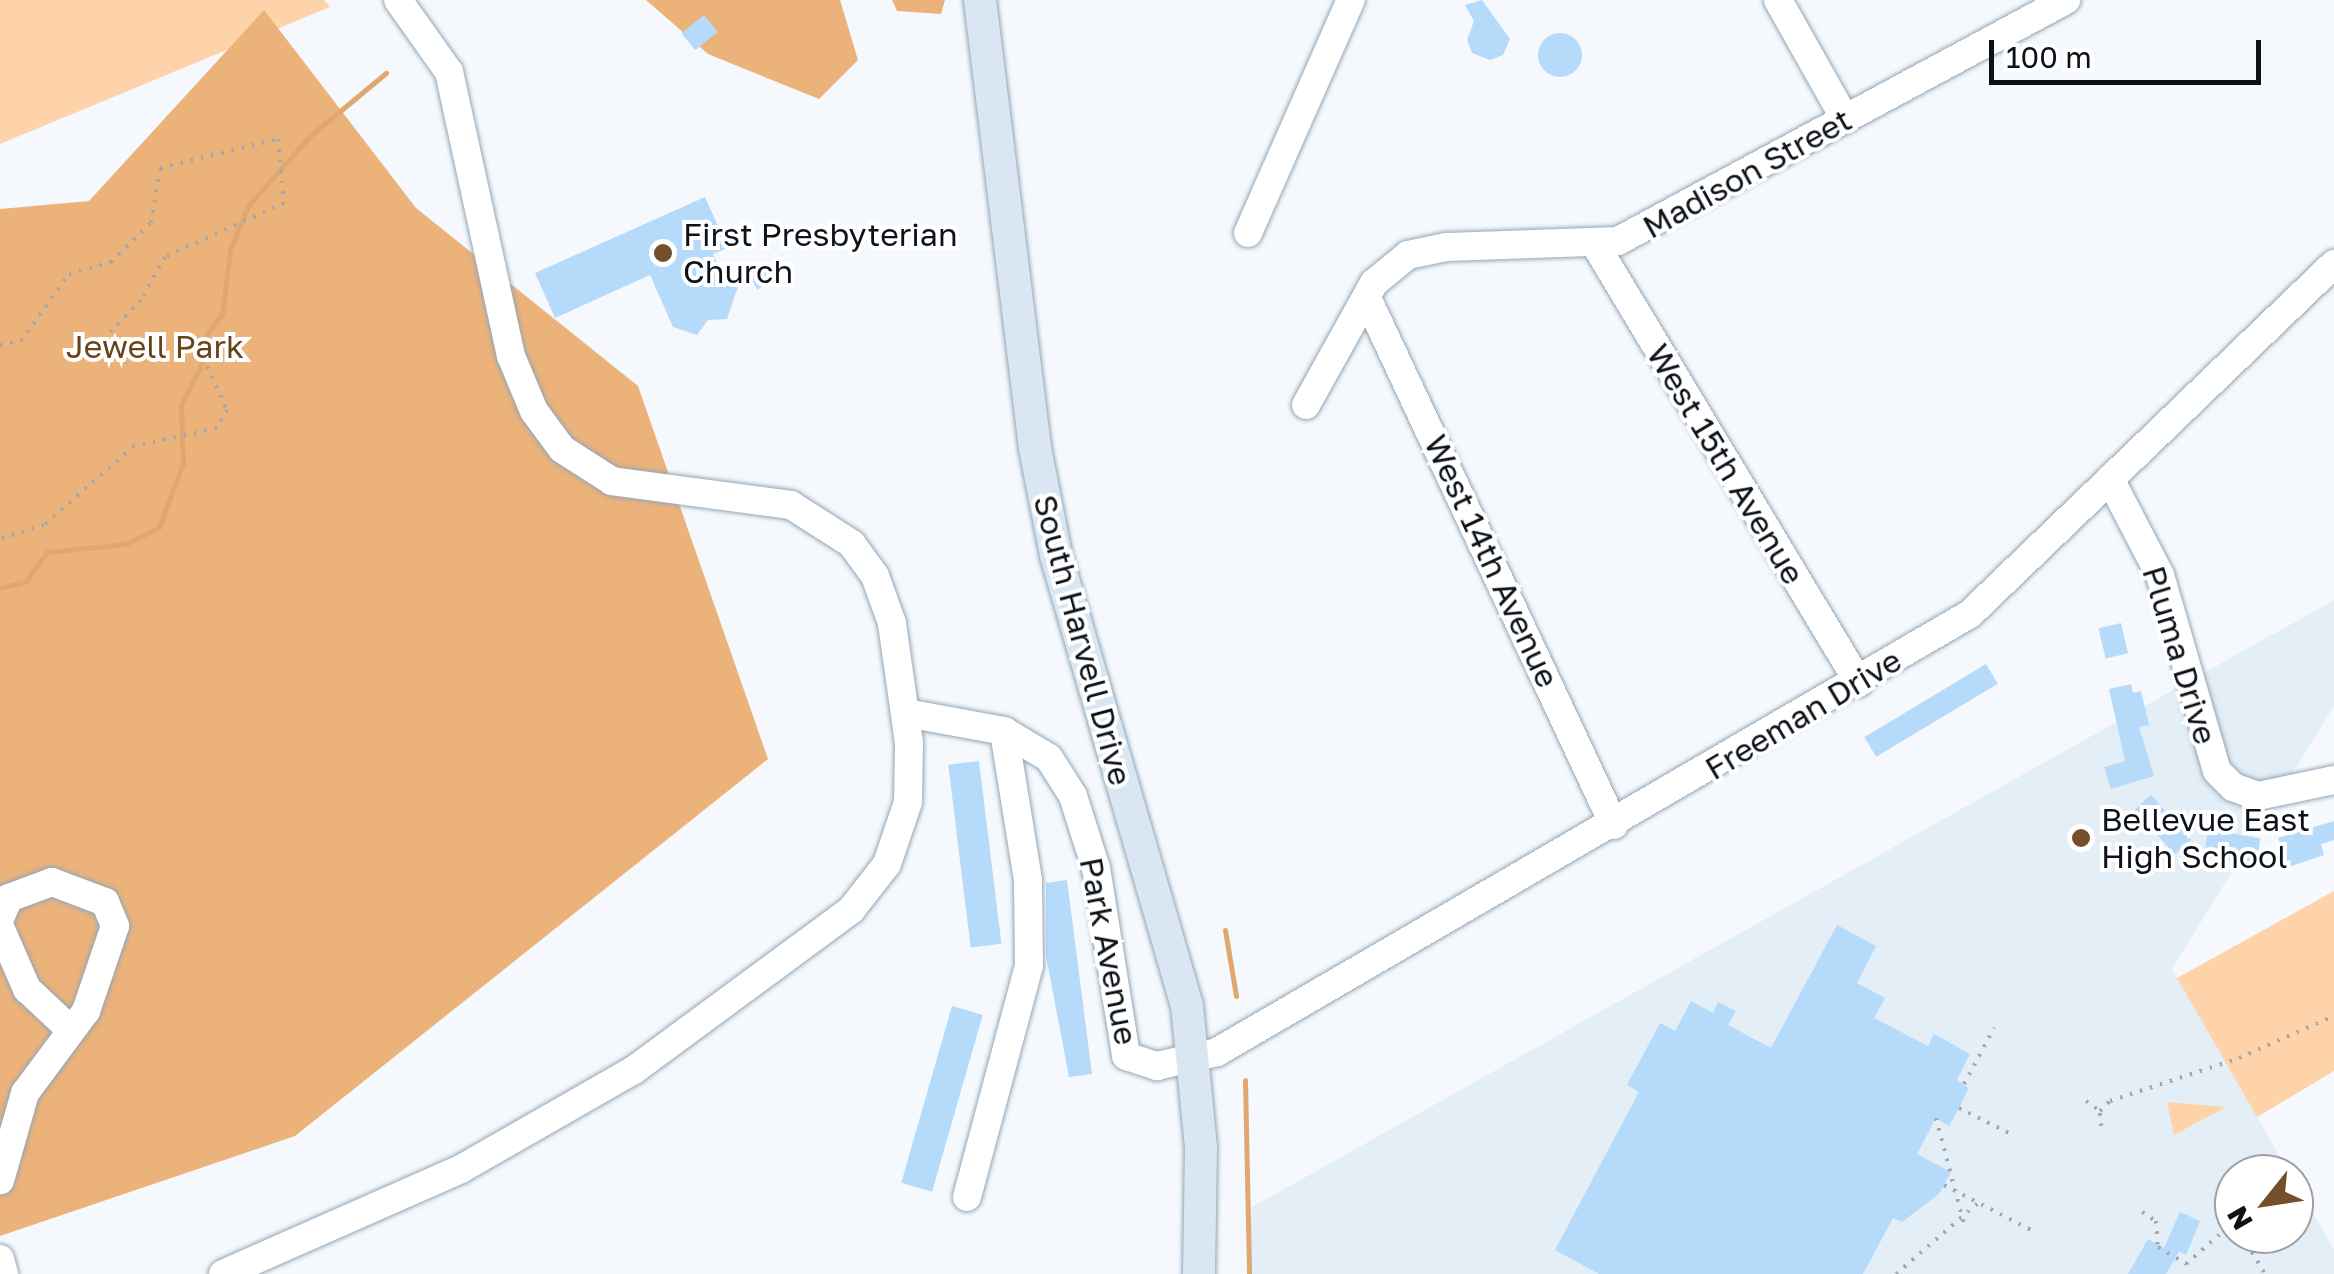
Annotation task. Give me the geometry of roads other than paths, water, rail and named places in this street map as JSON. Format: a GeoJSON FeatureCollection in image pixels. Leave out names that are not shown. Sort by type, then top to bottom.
{"type":"FeatureCollection","features":[{"type":"Feature","properties":{"kind":"main road","name":"South Harvell Drive"},"geometry":{"type":"LineString","coordinates":[[980,0],[1045,502],[1130,821],[1174,947],[1194,1059],[1201,1147],[1199,1274]]}},
{"type":"Feature","properties":{"kind":"street"},"geometry":{"type":"LineString","coordinates":[[223,1274],[542,1127],[819,938],[876,882],[899,836],[910,776],[906,713],[883,594],[868,565],[838,532],[791,505],[762,498],[612,480],[551,436],[511,356],[449,72],[398,0]]}},
{"type":"Feature","properties":{"kind":"street"},"geometry":{"type":"LineString","coordinates":[[1248,233],[1352,0]]}},
{"type":"Feature","properties":{"kind":"street"},"geometry":{"type":"LineString","coordinates":[[1778,0],[1845,120]]}},
{"type":"Feature","properties":{"kind":"street","name":"Madison Street"},"geometry":{"type":"LineString","coordinates":[[1306,405],[1390,264],[1408,255],[1446,246],[1595,244],[1654,227],[2066,0]]}},
{"type":"Feature","properties":{"kind":"street","name":"West 15th Avenue"},"geometry":{"type":"LineString","coordinates":[[1595,244],[1859,683]]}},
{"type":"Feature","properties":{"kind":"street","name":"Freeman Drive"},"geometry":{"type":"LineString","coordinates":[[1194,1059],[1217,1052],[1859,683],[2002,588],[2334,264]]}},
{"type":"Feature","properties":{"kind":"street","name":"West 14th Avenue"},"geometry":{"type":"LineString","coordinates":[[1367,298],[1614,824]]}},
{"type":"Feature","properties":{"kind":"street","name":"Pluma Drive"},"geometry":{"type":"LineString","coordinates":[[2110,479],[2160,575],[2217,771],[2234,788],[2258,796],[2334,780]]}},
{"type":"Feature","properties":{"kind":"street","name":"Park Avenue"},"geometry":{"type":"LineString","coordinates":[[906,713],[1004,731],[1048,758],[1079,812],[1096,868],[1126,1056],[1158,1066],[1194,1059]]}},
{"type":"Feature","properties":{"kind":"street"},"geometry":{"type":"LineString","coordinates":[[967,1197],[1029,966],[1028,880],[1004,731]]}},
{"type":"Feature","properties":{"kind":"street"},"geometry":{"type":"LineString","coordinates":[[0,918],[9,898],[37,884],[70,885],[106,902],[114,942],[98,990],[25,1093],[0,1181]]}},
{"type":"Feature","properties":{"kind":"street"},"geometry":{"type":"LineString","coordinates":[[0,927],[27,989],[71,1030]]}},
{"type":"Feature","properties":{"kind":"street"},"geometry":{"type":"LineString","coordinates":[[0,1259],[4,1274]]}},
{"type":"Feature","properties":{"kind":"waterway"},"geometry":{"type":"LineString","coordinates":[[0,588],[26,581],[47,552],[126,544],[159,527],[183,463],[181,405],[200,368],[207,334],[222,314],[230,250],[248,206],[310,136],[386,73]]}},
{"type":"Feature","properties":{"kind":"waterway"},"geometry":{"type":"LineString","coordinates":[[1225,930],[1236,996]]}},
{"type":"Feature","properties":{"kind":"waterway"},"geometry":{"type":"LineString","coordinates":[[1245,1080],[1249,1274]]}},
{"type":"Feature","properties":{"kind":"place","name":"First Presbyterian Church"},"geometry":{"type":"Point","coordinates":[663,253]}},
{"type":"Feature","properties":{"kind":"place","name":"Bellevue East High School"},"geometry":{"type":"Point","coordinates":[2081,838]}},
{"type":"Feature","properties":{"kind":"park label","name":"Jewell Park"},"geometry":{"type":"Point","coordinates":[155,346]}}]}
